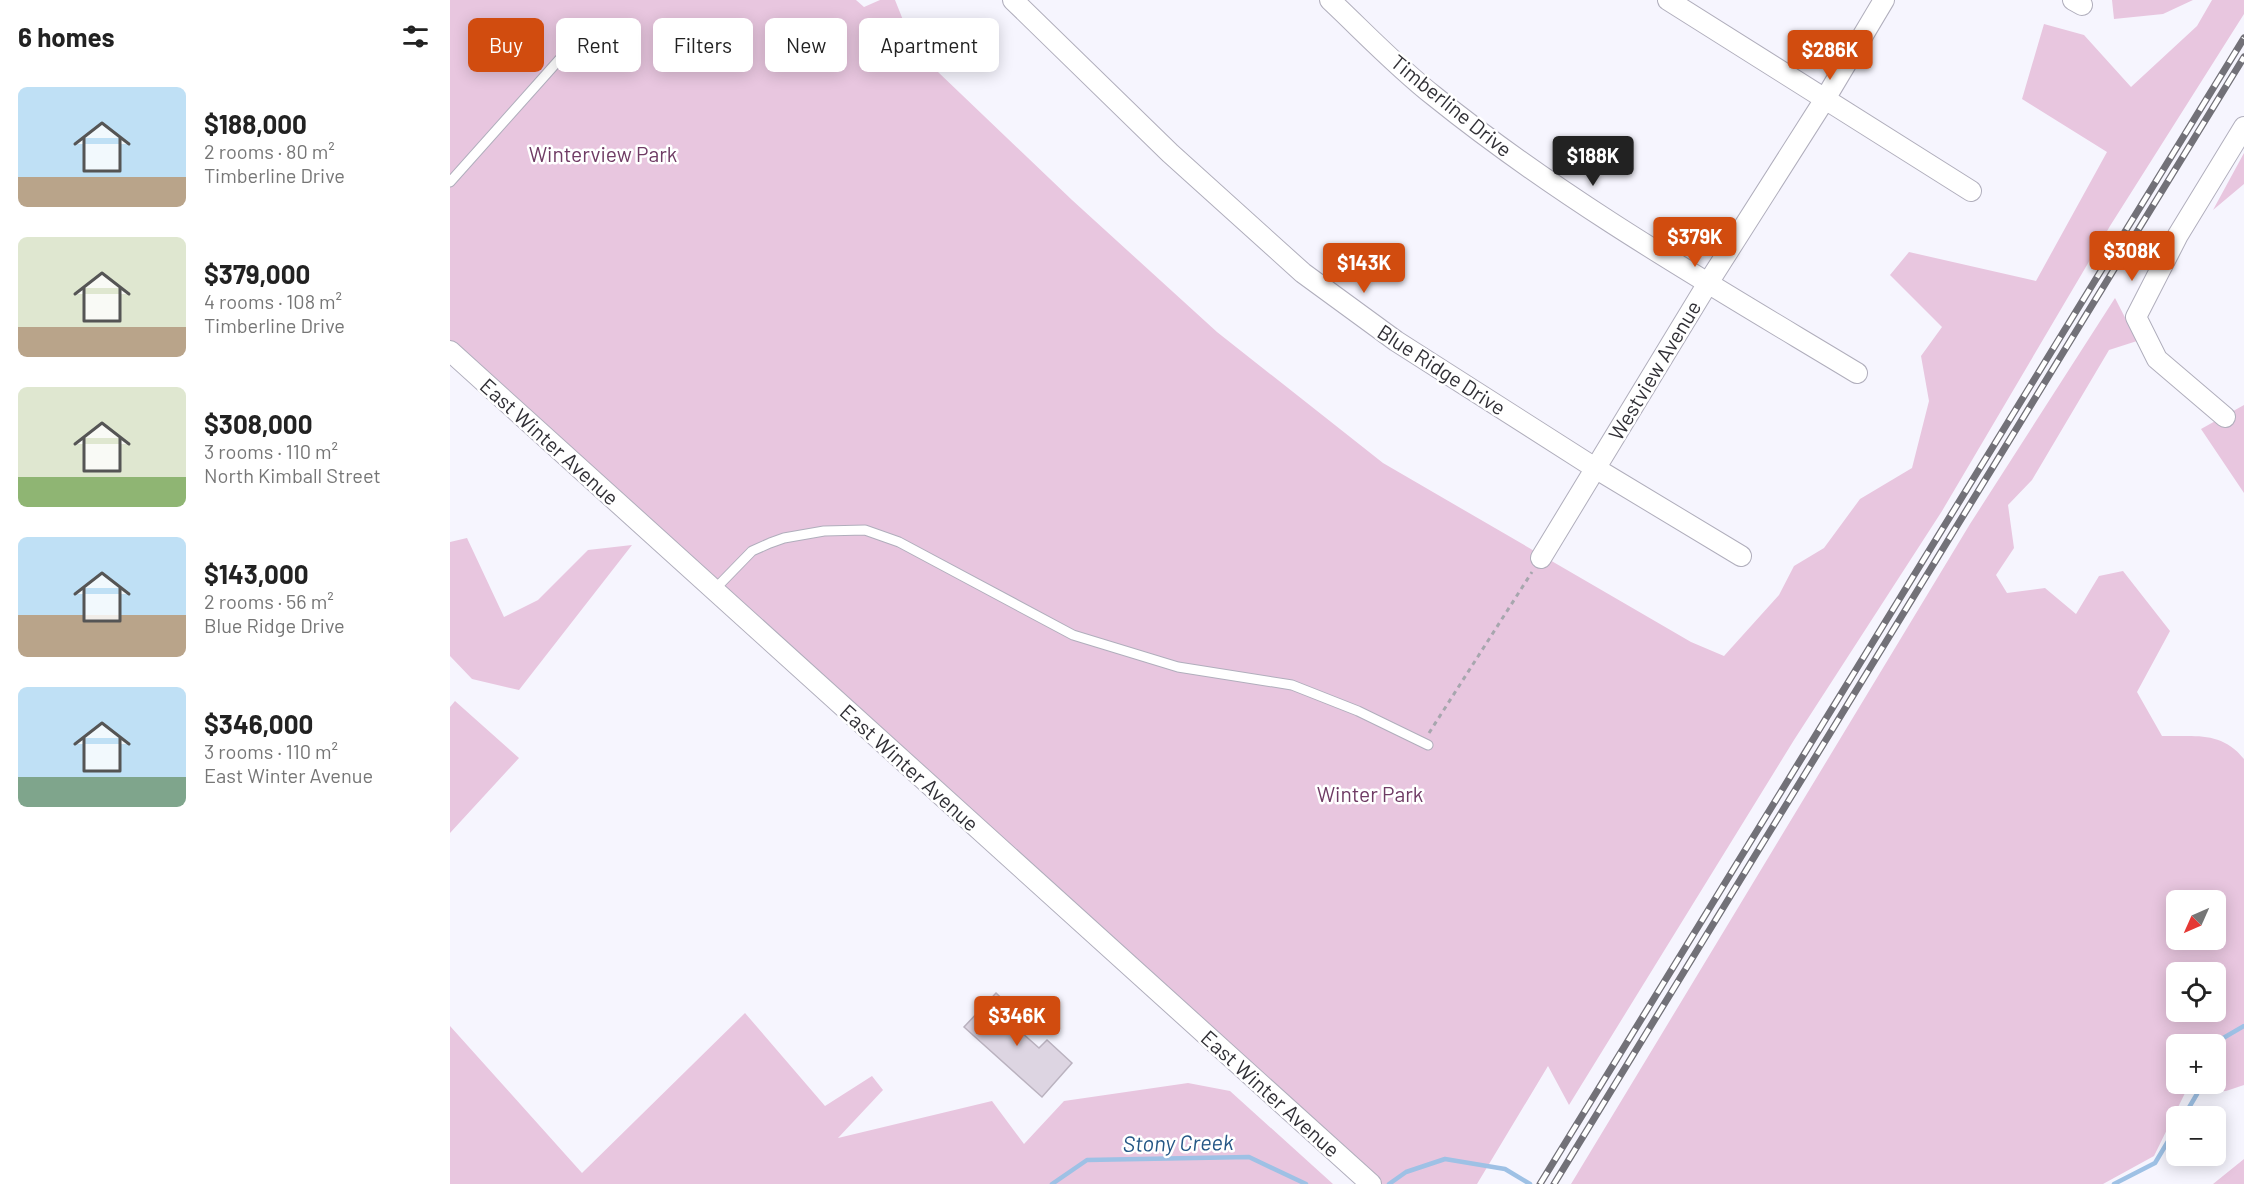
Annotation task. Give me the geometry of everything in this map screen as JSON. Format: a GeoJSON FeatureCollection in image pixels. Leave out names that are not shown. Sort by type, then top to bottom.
{"type":"FeatureCollection","features":[{"type":"Feature","properties":{"kind":"street","name":"Blue Ridge Drive"},"geometry":{"type":"LineString","coordinates":[[1013,0],[1170,153],[1303,273],[1396,341],[1595,468],[1741,556]]}},
{"type":"Feature","properties":{"kind":"street","name":"Timberline Drive"},"geometry":{"type":"LineString","coordinates":[[1330,0],[1433,95],[1543,177],[1708,283],[1857,373]]}},
{"type":"Feature","properties":{"kind":"street"},"geometry":{"type":"LineString","coordinates":[[1668,0],[1971,191]]}},
{"type":"Feature","properties":{"kind":"street","name":"Westview Avenue"},"geometry":{"type":"LineString","coordinates":[[1541,558],[1884,0]]}},
{"type":"Feature","properties":{"kind":"street"},"geometry":{"type":"LineString","coordinates":[[2225,417],[2157,359],[2136,316],[2178,235],[2244,127]]}},
{"type":"Feature","properties":{"kind":"street","name":"East Winter Avenue"},"geometry":{"type":"LineString","coordinates":[[450,351],[1371,1184]]}},
{"type":"Feature","properties":{"kind":"lane"},"geometry":{"type":"LineString","coordinates":[[450,182],[556,63]]}},
{"type":"Feature","properties":{"kind":"lane"},"geometry":{"type":"LineString","coordinates":[[714,590],[752,551],[770,543],[784,538],[824,531],[865,530],[899,542],[1073,635],[1178,667],[1292,685],[1358,711],[1428,746]]}},
{"type":"Feature","properties":{"kind":"path"},"geometry":{"type":"LineString","coordinates":[[1428,746],[1428,735],[1541,558]]}},
{"type":"Feature","properties":{"kind":"green space","name":"Winter Park"},"geometry":{"type":"Polygon","coordinates":[[[450,0],[856,0],[864,7],[880,0],[895,0],[902,18],[859,18],[859,72],[938,72],[1072,200],[1217,332],[1383,463],[1691,642],[1724,656],[1779,595],[1794,566],[1824,548],[1860,499],[1912,468],[1929,401],[1921,356],[1942,327],[1890,275],[1909,252],[2036,281],[2107,152],[2022,99],[2044,24],[2084,35],[2131,87],[2197,26],[2212,0],[2244,0],[2244,14],[2110,226],[1942,511],[1794,740],[1569,1105],[1548,1066],[1477,1184],[1368,1184],[450,351],[450,0]]]}},
{"type":"Feature","properties":{"kind":"green space"},"geometry":{"type":"Polygon","coordinates":[[[2112,0],[2193,0],[2163,14],[2114,19],[2112,0]]]}},
{"type":"Feature","properties":{"kind":"green space"},"geometry":{"type":"Polygon","coordinates":[[[2244,153],[2244,184],[2213,210],[2244,153]]]}},
{"type":"Feature","properties":{"kind":"green space"},"geometry":{"type":"Polygon","coordinates":[[[2115,298],[2137,341],[2109,350],[2032,480],[2008,505],[2014,548],[1996,575],[2007,593],[2045,588],[2076,614],[2099,576],[2123,571],[2170,631],[2137,692],[2162,736],[2196,736],[2216,739],[2226,743],[2244,759],[2244,1085],[2226,1091],[2226,1034],[2166,1034],[2166,1094],[2185,1094],[2179,1106],[2166,1106],[2166,1132],[2154,1156],[2103,1184],[1571,1184],[1970,524],[2115,298]]]}},
{"type":"Feature","properties":{"kind":"green space"},"geometry":{"type":"Polygon","coordinates":[[[2244,405],[2244,493],[2201,429],[2244,405]]]}},
{"type":"Feature","properties":{"kind":"green space"},"geometry":{"type":"Polygon","coordinates":[[[467,538],[504,617],[538,600],[588,550],[632,545],[519,690],[472,679],[450,656],[450,542],[467,538]]]}},
{"type":"Feature","properties":{"kind":"green space"},"geometry":{"type":"Polygon","coordinates":[[[455,701],[519,758],[450,833],[450,707],[455,701]]]}},
{"type":"Feature","properties":{"kind":"green space"},"geometry":{"type":"Polygon","coordinates":[[[745,1013],[825,1106],[872,1076],[883,1090],[838,1138],[992,1101],[1024,1144],[1064,1101],[1188,1083],[1230,1091],[1333,1184],[450,1184],[450,1026],[582,1173],[745,1013]]]}},
{"type":"Feature","properties":{"kind":"green space"},"geometry":{"type":"Polygon","coordinates":[[[2244,1159],[2244,1184],[2213,1184],[2244,1159]]]}},
{"type":"Feature","properties":{"kind":"building"},"geometry":{"type":"Polygon","coordinates":[[[996,993],[1011,1007],[1003,1016],[1039,1048],[1047,1040],[1072,1063],[1042,1097],[964,1027],[996,993]]]}},
{"type":"Feature","properties":{"kind":"waterway","name":"Stony Creek"},"geometry":{"type":"LineString","coordinates":[[2226,1036],[2244,1026]]}},
{"type":"Feature","properties":{"kind":"waterway","name":"Stony Creek"},"geometry":{"type":"LineString","coordinates":[[2190,1106],[2197,1094]]}},
{"type":"Feature","properties":{"kind":"waterway","name":"Stony Creek"},"geometry":{"type":"LineString","coordinates":[[2114,1184],[2155,1163],[2166,1145]]}},
{"type":"Feature","properties":{"kind":"waterway","name":"Stony Creek"},"geometry":{"type":"LineString","coordinates":[[1052,1184],[1087,1160],[1249,1157],[1306,1184]]}},
{"type":"Feature","properties":{"kind":"waterway","name":"Stony Creek"},"geometry":{"type":"LineString","coordinates":[[1389,1184],[1406,1172],[1445,1159],[1505,1169],[1530,1184]]}},
{"type":"Feature","properties":{"kind":"railway"},"geometry":{"type":"LineString","coordinates":[[1540,1184],[2244,38]]}},
{"type":"Feature","properties":{"kind":"railway"},"geometry":{"type":"LineString","coordinates":[[1554,1184],[2244,57]]}},
{"type":"Feature","properties":{"kind":"park label","name":"Winterview Park"},"geometry":{"type":"Point","coordinates":[603,153]}}]}
